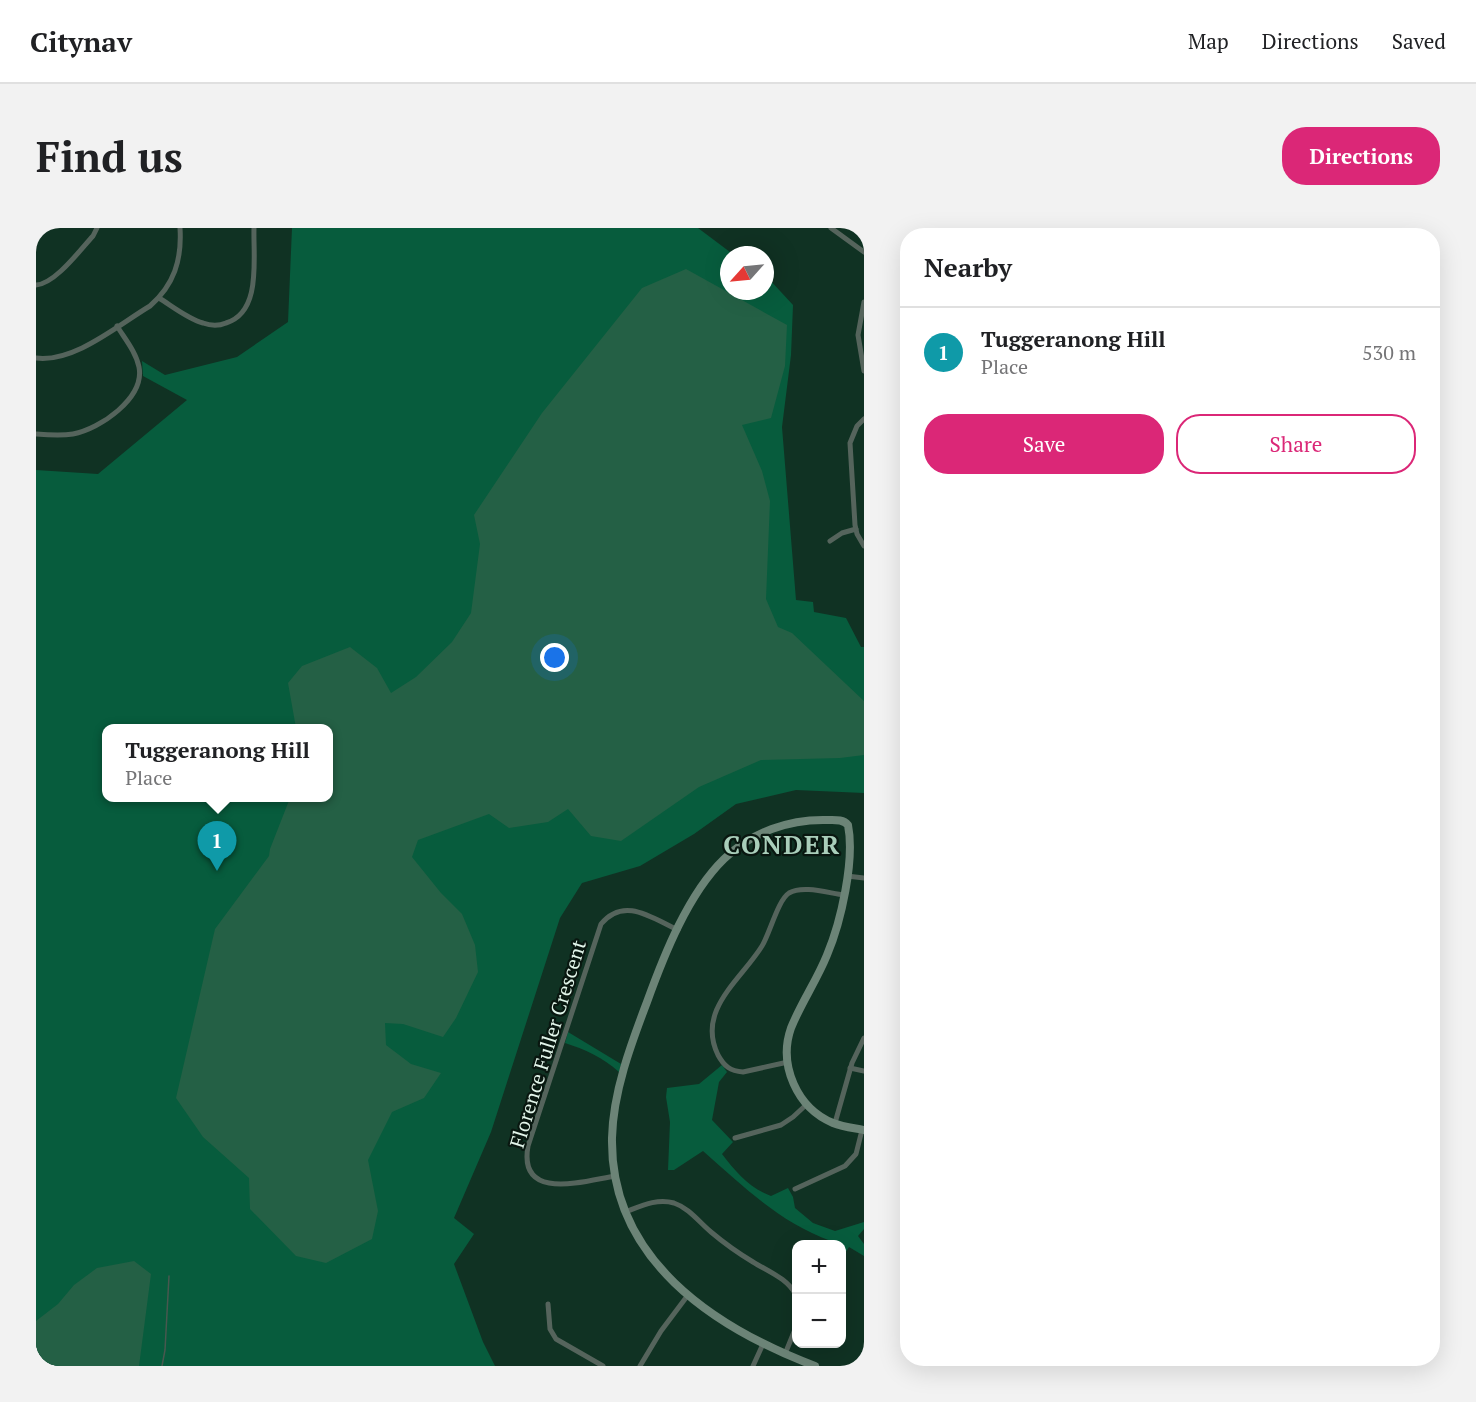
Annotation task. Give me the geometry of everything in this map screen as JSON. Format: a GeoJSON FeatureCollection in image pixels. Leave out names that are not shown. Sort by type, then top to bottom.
{"type":"FeatureCollection","features":[{"type":"Feature","properties":{"kind":"street"},"geometry":{"type":"LineString","coordinates":[[36,285],[52,279],[93,236],[97,228]]}},
{"type":"Feature","properties":{"kind":"street"},"geometry":{"type":"LineString","coordinates":[[36,358],[53,358],[78,350],[159,298],[178,264],[180,228]]}},
{"type":"Feature","properties":{"kind":"street"},"geometry":{"type":"LineString","coordinates":[[159,298],[204,323],[222,324],[235,319],[245,310],[251,297],[254,228]]}},
{"type":"Feature","properties":{"kind":"street"},"geometry":{"type":"LineString","coordinates":[[831,228],[864,252]]}},
{"type":"Feature","properties":{"kind":"street"},"geometry":{"type":"LineString","coordinates":[[864,302],[858,335],[864,371]]}},
{"type":"Feature","properties":{"kind":"street"},"geometry":{"type":"LineString","coordinates":[[36,434],[60,435],[90,429],[129,400],[139,380],[139,367],[117,326]]}},
{"type":"Feature","properties":{"kind":"street"},"geometry":{"type":"LineString","coordinates":[[864,419],[857,426],[850,443],[855,529],[864,546]]}},
{"type":"Feature","properties":{"kind":"street"},"geometry":{"type":"LineString","coordinates":[[830,541],[842,533],[855,529]]}},
{"type":"Feature","properties":{"kind":"street"},"geometry":{"type":"LineString","coordinates":[[795,1189],[845,1166],[856,1154],[863,1130],[835,1124],[820,1116],[796,1090],[791,1080],[788,1062],[790,1031],[827,955],[839,919],[847,876],[849,829],[846,822],[820,820],[783,824],[747,841],[712,871],[678,930],[641,1016],[620,1090],[612,1136],[615,1176],[625,1212],[644,1249],[670,1280],[715,1314],[763,1344],[813,1366]]}},
{"type":"Feature","properties":{"kind":"street"},"geometry":{"type":"LineString","coordinates":[[847,876],[864,878]]}},
{"type":"Feature","properties":{"kind":"street"},"geometry":{"type":"LineString","coordinates":[[788,1062],[747,1072],[726,1067],[719,1058],[713,1038],[716,1011],[727,990],[761,948],[780,903],[786,895],[801,890],[844,895]]}},
{"type":"Feature","properties":{"kind":"street","name":"Florence Fuller Crescent"},"geometry":{"type":"LineString","coordinates":[[615,1176],[550,1185],[531,1172],[527,1158],[528,1146],[601,924],[616,911],[631,909],[678,930]]}},
{"type":"Feature","properties":{"kind":"street"},"geometry":{"type":"LineString","coordinates":[[835,1124],[850,1068],[864,1038]]}},
{"type":"Feature","properties":{"kind":"street"},"geometry":{"type":"LineString","coordinates":[[850,1068],[864,1071]]}},
{"type":"Feature","properties":{"kind":"street"},"geometry":{"type":"LineString","coordinates":[[735,1138],[781,1125],[793,1118],[807,1104]]}},
{"type":"Feature","properties":{"kind":"street"},"geometry":{"type":"LineString","coordinates":[[625,1212],[656,1202],[675,1203],[742,1255],[782,1278],[792,1288]]}},
{"type":"Feature","properties":{"kind":"street"},"geometry":{"type":"LineString","coordinates":[[640,1366],[661,1331],[688,1295]]}},
{"type":"Feature","properties":{"kind":"street"},"geometry":{"type":"LineString","coordinates":[[548,1304],[550,1329],[556,1339],[603,1366]]}},
{"type":"Feature","properties":{"kind":"street"},"geometry":{"type":"LineString","coordinates":[[785,1353],[792,1337]]}},
{"type":"Feature","properties":{"kind":"street"},"geometry":{"type":"LineString","coordinates":[[753,1366],[763,1344]]}},
{"type":"Feature","properties":{"kind":"green space"},"geometry":{"type":"Polygon","coordinates":[[[292,228],[698,228],[722,246],[720,246],[720,300],[774,300],[774,284],[793,305],[791,355],[782,427],[796,600],[813,602],[814,612],[846,618],[861,647],[864,647],[864,793],[796,790],[736,804],[694,834],[640,866],[582,883],[560,918],[491,1132],[454,1218],[474,1234],[454,1264],[483,1342],[495,1366],[36,1366],[36,470],[98,474],[187,400],[143,376],[142,361],[165,375],[237,357],[288,322],[292,228]]]}},
{"type":"Feature","properties":{"kind":"green space"},"geometry":{"type":"Polygon","coordinates":[[[686,269],[720,288],[720,300],[742,300],[787,325],[785,366],[771,418],[742,425],[762,471],[770,501],[766,599],[778,627],[792,633],[864,701],[864,755],[840,758],[761,760],[699,787],[621,841],[591,836],[568,809],[548,822],[509,828],[489,814],[418,840],[412,857],[441,893],[462,914],[475,945],[478,972],[456,1018],[443,1037],[403,1024],[385,1023],[386,1045],[411,1064],[441,1073],[424,1098],[392,1112],[368,1160],[378,1211],[372,1239],[326,1263],[296,1256],[250,1209],[249,1178],[203,1137],[176,1098],[215,929],[269,856],[288,802],[333,802],[333,724],[295,724],[288,683],[302,666],[350,647],[377,668],[391,693],[416,677],[452,642],[471,613],[480,544],[474,515],[542,413],[642,288],[686,269]]]}},
{"type":"Feature","properties":{"kind":"green space"},"geometry":{"type":"Polygon","coordinates":[[[568,1032],[621,1064],[619,1072],[594,1054],[565,1043],[568,1032]]]}},
{"type":"Feature","properties":{"kind":"green space"},"geometry":{"type":"Polygon","coordinates":[[[722,1065],[727,1072],[719,1082],[712,1120],[733,1142],[722,1154],[732,1167],[756,1189],[771,1196],[788,1188],[795,1208],[813,1223],[835,1231],[864,1222],[864,1229],[858,1236],[864,1244],[864,1256],[849,1247],[846,1252],[846,1240],[829,1240],[778,1214],[703,1151],[674,1170],[668,1170],[670,1122],[667,1088],[699,1084],[722,1065]]]}},
{"type":"Feature","properties":{"kind":"green space"},"geometry":{"type":"Polygon","coordinates":[[[134,1261],[151,1274],[139,1366],[36,1366],[36,1321],[58,1304],[74,1285],[97,1268],[134,1261]]]}},
{"type":"Feature","properties":{"kind":"waterway"},"geometry":{"type":"LineString","coordinates":[[162,1366],[169,1276]]}},
{"type":"Feature","properties":{"kind":"place","name":"Tuggeranong Hill"},"geometry":{"type":"Point","coordinates":[217,871]}},
{"type":"Feature","properties":{"kind":"district","name":"CONDER"},"geometry":{"type":"Point","coordinates":[782,845]}}]}
